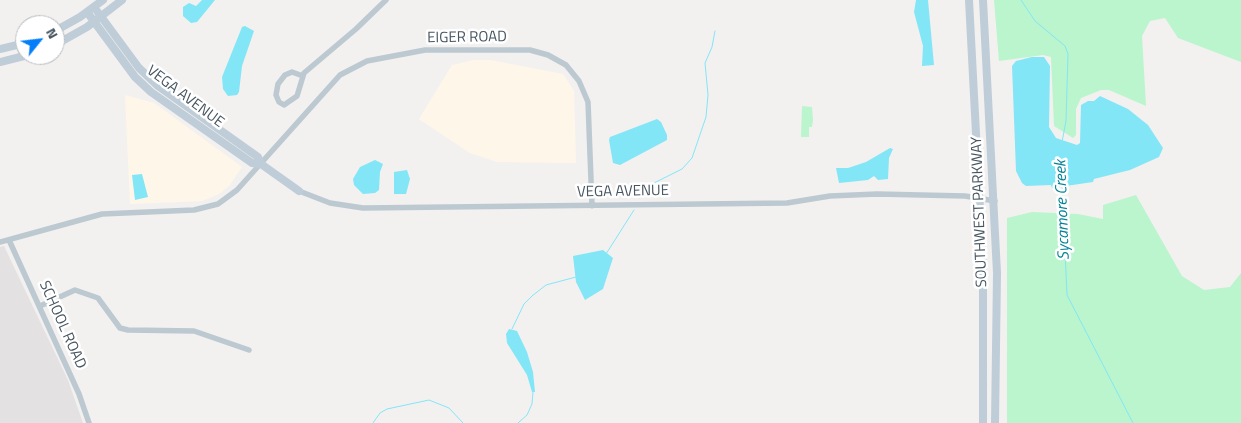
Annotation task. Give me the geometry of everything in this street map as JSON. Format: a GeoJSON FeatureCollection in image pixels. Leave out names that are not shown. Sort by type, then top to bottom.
{"type":"FeatureCollection","features":[{"type":"Feature","properties":{"kind":"main road"},"geometry":{"type":"LineString","coordinates":[[65,25],[91,10],[103,0]]}},
{"type":"Feature","properties":{"kind":"main road"},"geometry":{"type":"LineString","coordinates":[[65,39],[102,17],[122,0]]}},
{"type":"Feature","properties":{"kind":"main road","name":"SOUTHWEST PARKWAY"},"geometry":{"type":"LineString","coordinates":[[969,0],[984,285],[982,423]]}},
{"type":"Feature","properties":{"kind":"main road","name":"SOUTHWEST PARKWAY"},"geometry":{"type":"LineString","coordinates":[[983,0],[995,201],[998,316],[995,423]]}},
{"type":"Feature","properties":{"kind":"main road","name":"VEGA AVENUE"},"geometry":{"type":"LineString","coordinates":[[91,10],[102,17],[139,68],[158,86],[258,157],[261,164]]}},
{"type":"Feature","properties":{"kind":"main road","name":"VEGA AVENUE"},"geometry":{"type":"LineString","coordinates":[[91,10],[94,22],[135,77],[151,92],[252,163],[261,164],[299,191]]}},
{"type":"Feature","properties":{"kind":"main road"},"geometry":{"type":"LineString","coordinates":[[0,49],[15,45]]}},
{"type":"Feature","properties":{"kind":"main road"},"geometry":{"type":"LineString","coordinates":[[0,62],[15,58]]}},
{"type":"Feature","properties":{"kind":"street"},"geometry":{"type":"LineString","coordinates":[[303,76],[292,72],[285,75],[278,84],[276,95],[279,102],[284,105],[297,96],[303,76],[386,0]]}},
{"type":"Feature","properties":{"kind":"street","name":"EIGER ROAD"},"geometry":{"type":"LineString","coordinates":[[0,242],[102,214],[194,210],[211,207],[237,190],[334,80],[358,64],[376,58],[417,51],[530,50],[548,54],[566,65],[579,81],[586,95],[589,109],[592,206]]}},
{"type":"Feature","properties":{"kind":"street","name":"VEGA AVENUE"},"geometry":{"type":"LineString","coordinates":[[299,191],[330,202],[363,208],[787,203],[830,196],[877,194],[965,196],[995,201]]}},
{"type":"Feature","properties":{"kind":"street","name":"SCHOOL ROAD"},"geometry":{"type":"LineString","coordinates":[[9,240],[43,305],[80,394],[89,423]]}},
{"type":"Feature","properties":{"kind":"street"},"geometry":{"type":"LineString","coordinates":[[43,305],[75,290],[98,298],[120,328],[128,330],[194,330],[249,350]]}},
{"type":"Feature","properties":{"kind":"shaded area"},"geometry":{"type":"Polygon","coordinates":[[[474,60],[490,60],[563,74],[574,91],[576,163],[497,162],[470,153],[419,119],[452,65],[474,60]]]}},
{"type":"Feature","properties":{"kind":"shaded area"},"geometry":{"type":"Polygon","coordinates":[[[125,95],[154,103],[242,167],[229,186],[219,194],[202,201],[130,204],[125,95]]]}},
{"type":"Feature","properties":{"kind":"shaded area"},"geometry":{"type":"Polygon","coordinates":[[[4,246],[68,380],[83,423],[0,423],[0,247],[4,246]]]}},
{"type":"Feature","properties":{"kind":"green space"},"geometry":{"type":"Polygon","coordinates":[[[994,0],[1241,0],[1241,62],[1178,38],[1165,18],[1150,21],[1142,36],[1146,106],[1109,90],[1101,90],[1081,98],[1076,109],[1076,135],[1073,138],[1054,126],[1051,57],[1043,55],[999,61],[994,0]]]}},
{"type":"Feature","properties":{"kind":"green space"},"geometry":{"type":"Polygon","coordinates":[[[802,106],[812,107],[813,120],[812,127],[809,127],[809,137],[801,137],[802,106]]]}},
{"type":"Feature","properties":{"kind":"green space"},"geometry":{"type":"Polygon","coordinates":[[[1136,195],[1182,276],[1204,290],[1230,287],[1241,273],[1241,423],[1007,423],[1007,218],[1032,212],[1078,214],[1103,219],[1103,205],[1136,195]]]}},
{"type":"Feature","properties":{"kind":"water"},"geometry":{"type":"Polygon","coordinates":[[[202,0],[215,0],[197,22],[191,23],[183,16],[183,7],[189,3],[196,6],[202,0]]]}},
{"type":"Feature","properties":{"kind":"water"},"geometry":{"type":"Polygon","coordinates":[[[916,0],[928,0],[934,65],[922,66],[923,46],[914,12],[916,0]]]}},
{"type":"Feature","properties":{"kind":"water"},"geometry":{"type":"Polygon","coordinates":[[[245,26],[254,31],[242,66],[239,92],[237,95],[228,96],[223,89],[222,77],[242,27],[245,26]]]}},
{"type":"Feature","properties":{"kind":"water"},"geometry":{"type":"Polygon","coordinates":[[[1032,57],[1044,57],[1050,66],[1049,127],[1056,138],[1077,145],[1080,143],[1081,105],[1088,101],[1094,101],[1100,96],[1128,109],[1148,125],[1163,148],[1159,157],[1130,170],[1094,179],[1093,182],[1052,188],[1051,185],[1026,186],[1022,183],[1016,171],[1012,66],[1016,61],[1032,57]]]}},
{"type":"Feature","properties":{"kind":"water"},"geometry":{"type":"Polygon","coordinates":[[[657,119],[661,122],[667,135],[667,140],[620,165],[613,163],[610,137],[657,119]]]}},
{"type":"Feature","properties":{"kind":"water"},"geometry":{"type":"Polygon","coordinates":[[[890,148],[893,149],[889,158],[888,179],[878,180],[874,176],[868,180],[839,183],[836,168],[848,168],[866,162],[890,148]]]}},
{"type":"Feature","properties":{"kind":"water"},"geometry":{"type":"Polygon","coordinates":[[[375,160],[383,164],[380,172],[379,190],[375,193],[363,194],[354,185],[353,179],[360,167],[375,160]]]}},
{"type":"Feature","properties":{"kind":"water"},"geometry":{"type":"Polygon","coordinates":[[[407,170],[410,179],[406,194],[394,194],[394,172],[407,170]]]}},
{"type":"Feature","properties":{"kind":"water"},"geometry":{"type":"Polygon","coordinates":[[[142,174],[148,197],[135,200],[132,175],[142,174]]]}},
{"type":"Feature","properties":{"kind":"water"},"geometry":{"type":"Polygon","coordinates":[[[603,250],[613,258],[603,289],[585,300],[576,282],[573,256],[603,250]]]}},
{"type":"Feature","properties":{"kind":"water"},"geometry":{"type":"Polygon","coordinates":[[[509,329],[517,331],[527,352],[533,372],[535,392],[532,392],[527,375],[507,343],[506,334],[509,329]]]}},
{"type":"Feature","properties":{"kind":"waterway","name":"Sycamore Creek"},"geometry":{"type":"LineString","coordinates":[[1021,0],[1035,21],[1065,46],[1068,54],[1066,121],[1062,142]]}},
{"type":"Feature","properties":{"kind":"waterway"},"geometry":{"type":"LineString","coordinates":[[640,198],[650,185],[682,169],[692,158],[706,117],[708,95],[705,63],[712,47],[715,31]]}},
{"type":"Feature","properties":{"kind":"waterway","name":"Sycamore Creek"},"geometry":{"type":"LineString","coordinates":[[1062,186],[1067,295],[1133,423]]}},
{"type":"Feature","properties":{"kind":"waterway"},"geometry":{"type":"LineString","coordinates":[[606,254],[634,210]]}},
{"type":"Feature","properties":{"kind":"waterway"},"geometry":{"type":"LineString","coordinates":[[512,329],[524,304],[532,296],[546,285],[576,277]]}},
{"type":"Feature","properties":{"kind":"waterway"},"geometry":{"type":"LineString","coordinates":[[518,423],[527,415],[532,404],[533,392]]}},
{"type":"Feature","properties":{"kind":"waterway"},"geometry":{"type":"LineString","coordinates":[[373,423],[380,413],[387,409],[429,400],[449,408],[463,423]]}}]}
